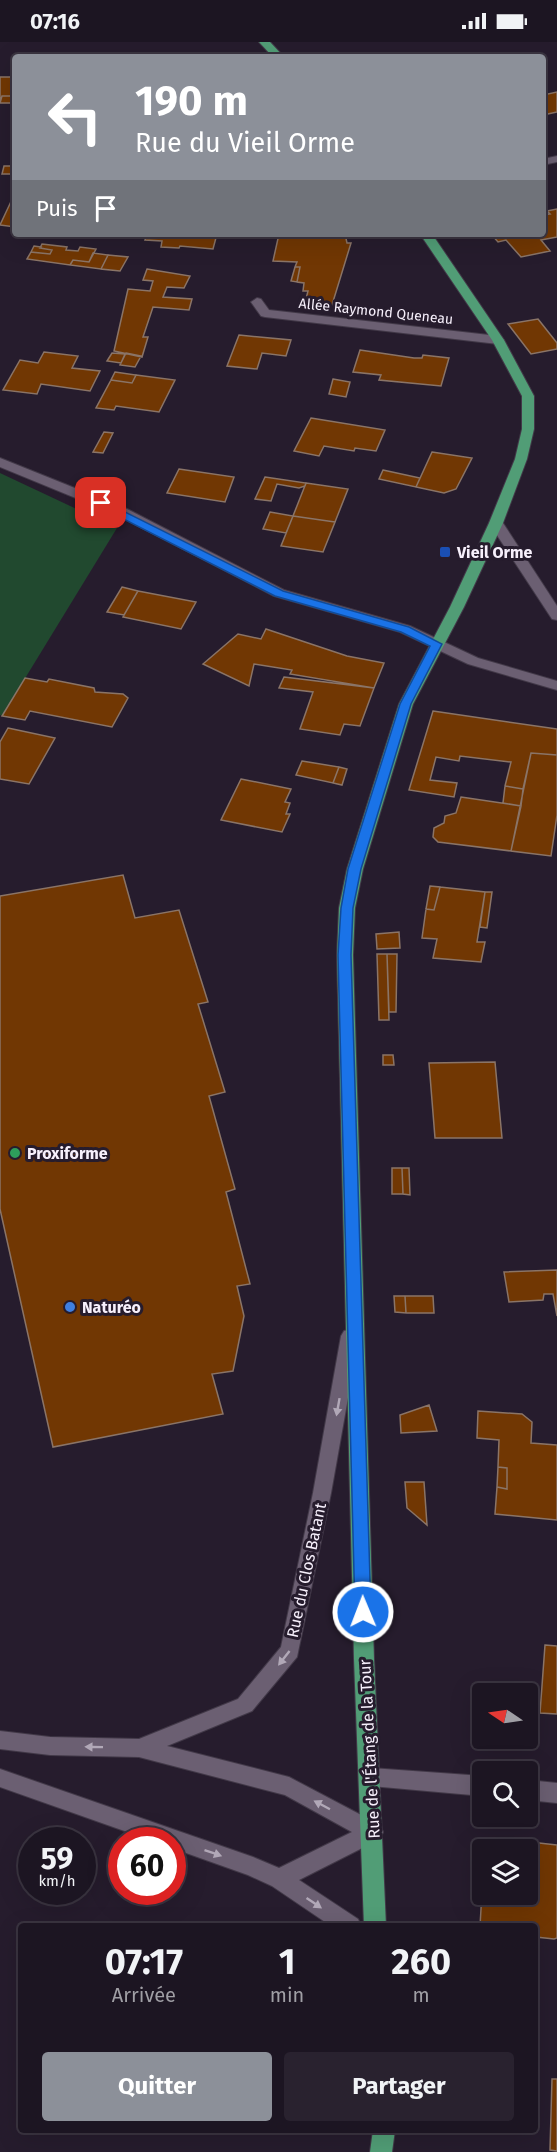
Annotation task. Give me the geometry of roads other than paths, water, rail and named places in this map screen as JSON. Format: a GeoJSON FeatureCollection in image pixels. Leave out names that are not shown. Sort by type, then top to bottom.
{"type":"FeatureCollection","features":[{"type":"Feature","properties":{"kind":"main road"},"geometry":{"type":"LineString","coordinates":[[264,42],[276,54]]}},
{"type":"Feature","properties":{"kind":"main road","name":"Rue de l'Étang de la Tour"},"geometry":{"type":"LineString","coordinates":[[375,1923],[373,1832],[364,1659],[345,955],[347,908],[355,869],[406,704],[457,607],[496,523],[521,459],[528,429],[528,396],[498,340],[428,237]]}},
{"type":"Feature","properties":{"kind":"main road"},"geometry":{"type":"LineString","coordinates":[[381,2152],[385,2133]]}},
{"type":"Feature","properties":{"kind":"main road"},"geometry":{"type":"LineString","coordinates":[[387,2133],[390,2152]]}},
{"type":"Feature","properties":{"kind":"street","name":"Allée Raymond Queneau"},"geometry":{"type":"LineString","coordinates":[[257,302],[265,313],[498,340]]}},
{"type":"Feature","properties":{"kind":"street"},"geometry":{"type":"LineString","coordinates":[[0,462],[122,512],[279,593],[405,630],[473,661],[557,686]]}},
{"type":"Feature","properties":{"kind":"street"},"geometry":{"type":"LineString","coordinates":[[496,523],[557,616]]}},
{"type":"Feature","properties":{"kind":"street","name":"Rue du Clos Batant"},"geometry":{"type":"LineString","coordinates":[[139,1748],[245,1705],[290,1651],[322,1493],[355,1308]]}},
{"type":"Feature","properties":{"kind":"street","name":"Rue du Clos Batant"},"geometry":{"type":"LineString","coordinates":[[0,1740],[50,1746],[139,1748],[289,1787],[373,1832]]}},
{"type":"Feature","properties":{"kind":"street"},"geometry":{"type":"LineString","coordinates":[[370,1776],[472,1785]]}},
{"type":"Feature","properties":{"kind":"street"},"geometry":{"type":"LineString","coordinates":[[0,1778],[253,1867],[279,1879],[345,1923]]}},
{"type":"Feature","properties":{"kind":"street"},"geometry":{"type":"LineString","coordinates":[[538,1791],[557,1793]]}},
{"type":"Feature","properties":{"kind":"street"},"geometry":{"type":"LineString","coordinates":[[279,1879],[373,1832]]}},
{"type":"Feature","properties":{"kind":"place","name":"Vieil Orme"},"geometry":{"type":"Point","coordinates":[445,552]}},
{"type":"Feature","properties":{"kind":"place","name":"Proxiforme"},"geometry":{"type":"Point","coordinates":[15,1153]}},
{"type":"Feature","properties":{"kind":"place","name":"Naturéo"},"geometry":{"type":"Point","coordinates":[70,1307]}}]}
